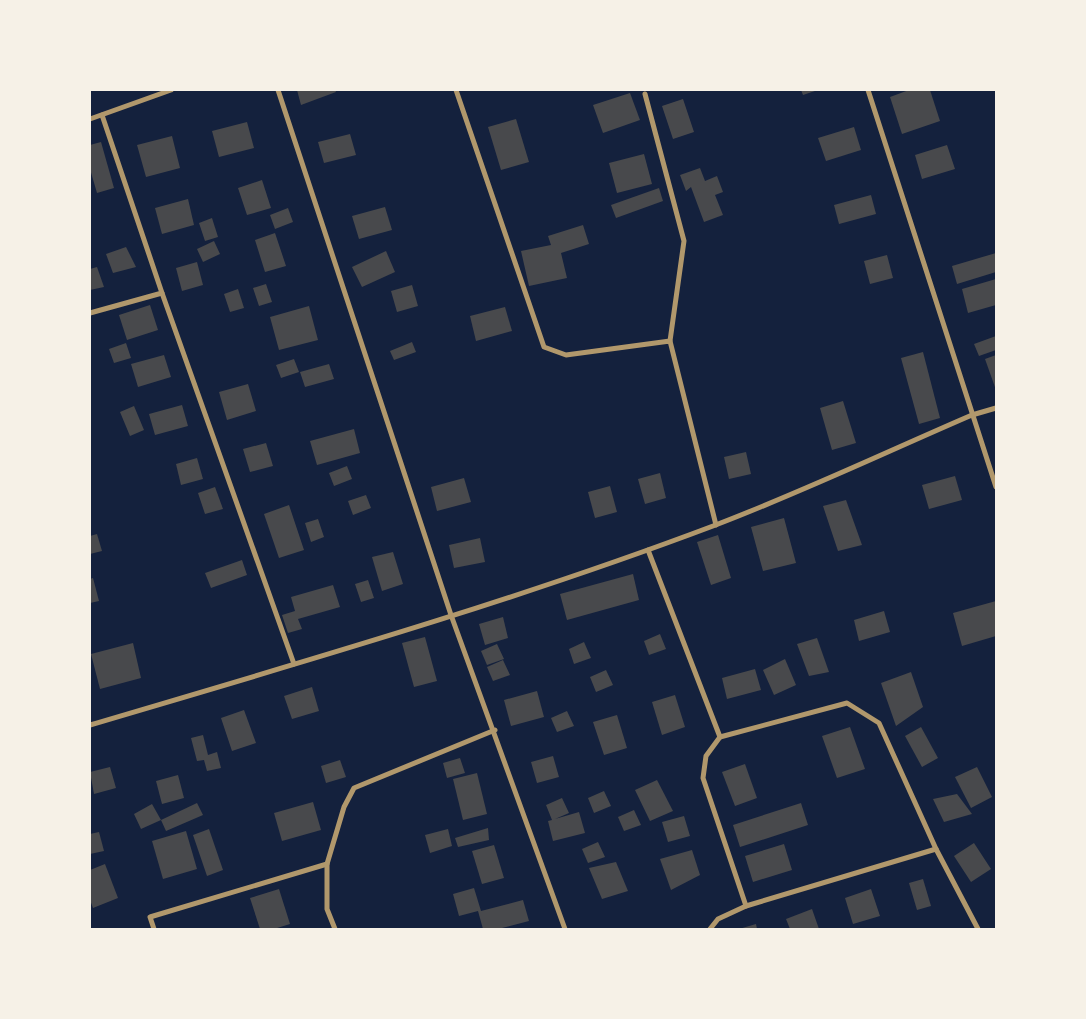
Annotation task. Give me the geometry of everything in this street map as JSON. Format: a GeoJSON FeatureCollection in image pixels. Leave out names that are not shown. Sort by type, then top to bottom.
{"type":"FeatureCollection","features":[{"type":"Feature","properties":{"kind":"street"},"geometry":{"type":"LineString","coordinates":[[90,119],[171,90]]}},
{"type":"Feature","properties":{"kind":"street"},"geometry":{"type":"LineString","coordinates":[[278,90],[451,615],[495,730],[565,929]]}},
{"type":"Feature","properties":{"kind":"street"},"geometry":{"type":"LineString","coordinates":[[456,90],[544,347],[566,355],[670,340]]}},
{"type":"Feature","properties":{"kind":"street"},"geometry":{"type":"LineString","coordinates":[[868,90],[996,487]]}},
{"type":"Feature","properties":{"kind":"street"},"geometry":{"type":"LineString","coordinates":[[646,94],[684,241],[670,340],[716,525]]}},
{"type":"Feature","properties":{"kind":"street"},"geometry":{"type":"LineString","coordinates":[[102,115],[162,293],[294,664]]}},
{"type":"Feature","properties":{"kind":"street"},"geometry":{"type":"LineString","coordinates":[[90,313],[162,293]]}},
{"type":"Feature","properties":{"kind":"street"},"geometry":{"type":"LineString","coordinates":[[90,725],[451,615],[648,550],[716,525],[972,415],[996,408]]}},
{"type":"Feature","properties":{"kind":"street"},"geometry":{"type":"LineString","coordinates":[[648,550],[720,737]]}},
{"type":"Feature","properties":{"kind":"street"},"geometry":{"type":"LineString","coordinates":[[746,906],[703,778],[706,756],[720,737],[847,703],[879,723],[936,849],[978,929]]}},
{"type":"Feature","properties":{"kind":"street"},"geometry":{"type":"LineString","coordinates":[[335,929],[327,909],[327,864],[344,807],[354,788],[373,782],[495,730]]}},
{"type":"Feature","properties":{"kind":"street"},"geometry":{"type":"LineString","coordinates":[[710,929],[718,919],[746,906],[936,849]]}},
{"type":"Feature","properties":{"kind":"street"},"geometry":{"type":"LineString","coordinates":[[154,929],[150,917],[327,864]]}},
{"type":"Feature","properties":{"kind":"building"},"geometry":{"type":"Polygon","coordinates":[[[297,90],[335,90],[336,92],[301,105],[297,90]]]}},
{"type":"Feature","properties":{"kind":"building"},"geometry":{"type":"Polygon","coordinates":[[[801,90],[818,90],[803,95],[801,90]]]}},
{"type":"Feature","properties":{"kind":"building"},"geometry":{"type":"Polygon","coordinates":[[[909,90],[930,90],[940,121],[902,134],[890,97],[909,90]]]}},
{"type":"Feature","properties":{"kind":"building"},"geometry":{"type":"Polygon","coordinates":[[[630,93],[640,120],[603,133],[593,105],[630,93]]]}},
{"type":"Feature","properties":{"kind":"building"},"geometry":{"type":"Polygon","coordinates":[[[683,99],[694,132],[673,139],[662,106],[683,99]]]}},
{"type":"Feature","properties":{"kind":"building"},"geometry":{"type":"Polygon","coordinates":[[[516,119],[529,162],[501,170],[488,127],[516,119]]]}},
{"type":"Feature","properties":{"kind":"building"},"geometry":{"type":"Polygon","coordinates":[[[247,122],[254,148],[219,157],[212,131],[247,122]]]}},
{"type":"Feature","properties":{"kind":"building"},"geometry":{"type":"Polygon","coordinates":[[[854,127],[861,150],[826,161],[818,138],[854,127]]]}},
{"type":"Feature","properties":{"kind":"building"},"geometry":{"type":"Polygon","coordinates":[[[350,134],[356,155],[324,163],[318,142],[350,134]]]}},
{"type":"Feature","properties":{"kind":"building"},"geometry":{"type":"Polygon","coordinates":[[[172,136],[180,168],[146,177],[137,145],[172,136]]]}},
{"type":"Feature","properties":{"kind":"building"},"geometry":{"type":"Polygon","coordinates":[[[101,142],[114,188],[97,193],[90,169],[90,145],[101,142]]]}},
{"type":"Feature","properties":{"kind":"building"},"geometry":{"type":"Polygon","coordinates":[[[947,145],[955,169],[922,179],[915,155],[947,145]]]}},
{"type":"Feature","properties":{"kind":"building"},"geometry":{"type":"Polygon","coordinates":[[[644,154],[652,184],[617,193],[609,163],[644,154]]]}},
{"type":"Feature","properties":{"kind":"building"},"geometry":{"type":"Polygon","coordinates":[[[700,168],[705,181],[717,176],[723,192],[715,195],[723,215],[704,222],[691,187],[686,191],[680,175],[700,168]]]}},
{"type":"Feature","properties":{"kind":"building"},"geometry":{"type":"Polygon","coordinates":[[[262,180],[271,208],[247,215],[238,188],[262,180]]]}},
{"type":"Feature","properties":{"kind":"building"},"geometry":{"type":"Polygon","coordinates":[[[659,188],[663,201],[616,218],[611,205],[659,188]]]}},
{"type":"Feature","properties":{"kind":"building"},"geometry":{"type":"Polygon","coordinates":[[[871,195],[876,214],[839,224],[834,205],[871,195]]]}},
{"type":"Feature","properties":{"kind":"building"},"geometry":{"type":"Polygon","coordinates":[[[188,199],[194,225],[162,234],[155,208],[188,199]]]}},
{"type":"Feature","properties":{"kind":"building"},"geometry":{"type":"Polygon","coordinates":[[[385,207],[392,230],[359,239],[352,216],[385,207]]]}},
{"type":"Feature","properties":{"kind":"building"},"geometry":{"type":"Polygon","coordinates":[[[288,208],[293,222],[275,229],[270,215],[288,208]]]}},
{"type":"Feature","properties":{"kind":"building"},"geometry":{"type":"Polygon","coordinates":[[[212,218],[218,237],[205,241],[199,223],[212,218]]]}},
{"type":"Feature","properties":{"kind":"building"},"geometry":{"type":"Polygon","coordinates":[[[583,225],[589,244],[561,253],[567,278],[529,286],[521,251],[551,245],[548,236],[583,225]]]}},
{"type":"Feature","properties":{"kind":"building"},"geometry":{"type":"Polygon","coordinates":[[[275,233],[286,266],[265,272],[255,240],[275,233]]]}},
{"type":"Feature","properties":{"kind":"building"},"geometry":{"type":"Polygon","coordinates":[[[214,241],[220,254],[203,262],[197,249],[214,241]]]}},
{"type":"Feature","properties":{"kind":"building"},"geometry":{"type":"Polygon","coordinates":[[[126,247],[136,267],[113,273],[106,254],[126,247]]]}},
{"type":"Feature","properties":{"kind":"building"},"geometry":{"type":"Polygon","coordinates":[[[386,251],[395,272],[362,287],[352,267],[386,251]]]}},
{"type":"Feature","properties":{"kind":"building"},"geometry":{"type":"Polygon","coordinates":[[[996,253],[996,272],[957,284],[952,266],[996,253]]]}},
{"type":"Feature","properties":{"kind":"building"},"geometry":{"type":"Polygon","coordinates":[[[887,255],[893,278],[870,284],[864,261],[887,255]]]}},
{"type":"Feature","properties":{"kind":"building"},"geometry":{"type":"Polygon","coordinates":[[[197,262],[203,285],[182,291],[176,268],[197,262]]]}},
{"type":"Feature","properties":{"kind":"building"},"geometry":{"type":"Polygon","coordinates":[[[97,267],[104,287],[90,290],[90,269],[97,267]]]}},
{"type":"Feature","properties":{"kind":"building"},"geometry":{"type":"Polygon","coordinates":[[[996,279],[996,305],[968,313],[962,289],[996,279]]]}},
{"type":"Feature","properties":{"kind":"building"},"geometry":{"type":"Polygon","coordinates":[[[266,284],[272,302],[259,306],[253,288],[266,284]]]}},
{"type":"Feature","properties":{"kind":"building"},"geometry":{"type":"Polygon","coordinates":[[[412,285],[418,306],[397,312],[391,291],[412,285]]]}},
{"type":"Feature","properties":{"kind":"building"},"geometry":{"type":"Polygon","coordinates":[[[238,289],[244,308],[230,312],[224,294],[238,289]]]}},
{"type":"Feature","properties":{"kind":"building"},"geometry":{"type":"Polygon","coordinates":[[[150,305],[158,330],[127,340],[119,315],[150,305]]]}},
{"type":"Feature","properties":{"kind":"building"},"geometry":{"type":"Polygon","coordinates":[[[309,306],[318,340],[279,350],[270,317],[309,306]]]}},
{"type":"Feature","properties":{"kind":"building"},"geometry":{"type":"Polygon","coordinates":[[[505,307],[512,331],[476,341],[470,316],[505,307]]]}},
{"type":"Feature","properties":{"kind":"building"},"geometry":{"type":"Polygon","coordinates":[[[996,336],[996,350],[979,356],[974,344],[996,336]]]}},
{"type":"Feature","properties":{"kind":"building"},"geometry":{"type":"Polygon","coordinates":[[[412,342],[416,352],[394,360],[390,351],[412,342]]]}},
{"type":"Feature","properties":{"kind":"building"},"geometry":{"type":"Polygon","coordinates":[[[126,343],[131,358],[114,363],[109,349],[126,343]]]}},
{"type":"Feature","properties":{"kind":"building"},"geometry":{"type":"Polygon","coordinates":[[[923,352],[940,418],[919,424],[901,358],[923,352]]]}},
{"type":"Feature","properties":{"kind":"building"},"geometry":{"type":"Polygon","coordinates":[[[164,355],[171,377],[138,387],[131,364],[164,355]]]}},
{"type":"Feature","properties":{"kind":"building"},"geometry":{"type":"Polygon","coordinates":[[[996,355],[996,390],[985,359],[996,355]]]}},
{"type":"Feature","properties":{"kind":"building"},"geometry":{"type":"Polygon","coordinates":[[[294,359],[299,372],[281,378],[276,365],[294,359]]]}},
{"type":"Feature","properties":{"kind":"building"},"geometry":{"type":"Polygon","coordinates":[[[329,364],[334,379],[305,387],[300,372],[329,364]]]}},
{"type":"Feature","properties":{"kind":"building"},"geometry":{"type":"Polygon","coordinates":[[[248,384],[256,411],[227,420],[219,392],[248,384]]]}},
{"type":"Feature","properties":{"kind":"building"},"geometry":{"type":"Polygon","coordinates":[[[843,401],[856,443],[832,450],[820,408],[843,401]]]}},
{"type":"Feature","properties":{"kind":"building"},"geometry":{"type":"Polygon","coordinates":[[[182,405],[188,426],[155,435],[149,414],[182,405]]]}},
{"type":"Feature","properties":{"kind":"building"},"geometry":{"type":"Polygon","coordinates":[[[134,406],[144,430],[130,436],[120,412],[134,406]]]}},
{"type":"Feature","properties":{"kind":"building"},"geometry":{"type":"Polygon","coordinates":[[[354,429],[360,453],[317,465],[310,441],[354,429]]]}},
{"type":"Feature","properties":{"kind":"building"},"geometry":{"type":"Polygon","coordinates":[[[266,443],[273,466],[250,472],[243,449],[266,443]]]}},
{"type":"Feature","properties":{"kind":"building"},"geometry":{"type":"Polygon","coordinates":[[[746,452],[751,474],[729,479],[724,457],[746,452]]]}},
{"type":"Feature","properties":{"kind":"building"},"geometry":{"type":"Polygon","coordinates":[[[197,458],[203,479],[181,485],[176,464],[197,458]]]}},
{"type":"Feature","properties":{"kind":"building"},"geometry":{"type":"Polygon","coordinates":[[[347,466],[352,479],[334,486],[329,473],[347,466]]]}},
{"type":"Feature","properties":{"kind":"building"},"geometry":{"type":"Polygon","coordinates":[[[660,473],[666,498],[645,504],[638,479],[660,473]]]}},
{"type":"Feature","properties":{"kind":"building"},"geometry":{"type":"Polygon","coordinates":[[[955,476],[962,500],[929,509],[922,485],[955,476]]]}},
{"type":"Feature","properties":{"kind":"building"},"geometry":{"type":"Polygon","coordinates":[[[464,478],[471,502],[437,511],[431,487],[464,478]]]}},
{"type":"Feature","properties":{"kind":"building"},"geometry":{"type":"Polygon","coordinates":[[[610,486],[617,512],[595,518],[588,492],[610,486]]]}},
{"type":"Feature","properties":{"kind":"building"},"geometry":{"type":"Polygon","coordinates":[[[215,487],[223,509],[205,514],[198,493],[215,487]]]}},
{"type":"Feature","properties":{"kind":"building"},"geometry":{"type":"Polygon","coordinates":[[[366,495],[371,508],[353,515],[348,501],[366,495]]]}},
{"type":"Feature","properties":{"kind":"building"},"geometry":{"type":"Polygon","coordinates":[[[846,500],[862,545],[838,551],[823,506],[846,500]]]}},
{"type":"Feature","properties":{"kind":"building"},"geometry":{"type":"Polygon","coordinates":[[[289,505],[304,550],[279,558],[264,514],[289,505]]]}},
{"type":"Feature","properties":{"kind":"building"},"geometry":{"type":"Polygon","coordinates":[[[784,518],[796,563],[763,571],[751,527],[784,518]]]}},
{"type":"Feature","properties":{"kind":"building"},"geometry":{"type":"Polygon","coordinates":[[[318,519],[324,537],[311,542],[305,523],[318,519]]]}},
{"type":"Feature","properties":{"kind":"building"},"geometry":{"type":"Polygon","coordinates":[[[97,534],[102,551],[90,554],[90,536],[97,534]]]}},
{"type":"Feature","properties":{"kind":"building"},"geometry":{"type":"Polygon","coordinates":[[[718,535],[731,578],[711,585],[697,542],[718,535]]]}},
{"type":"Feature","properties":{"kind":"building"},"geometry":{"type":"Polygon","coordinates":[[[480,538],[485,562],[454,568],[449,545],[480,538]]]}},
{"type":"Feature","properties":{"kind":"building"},"geometry":{"type":"Polygon","coordinates":[[[393,552],[403,584],[382,591],[372,557],[393,552]]]}},
{"type":"Feature","properties":{"kind":"building"},"geometry":{"type":"Polygon","coordinates":[[[242,560],[247,575],[211,588],[205,573],[242,560]]]}},
{"type":"Feature","properties":{"kind":"building"},"geometry":{"type":"Polygon","coordinates":[[[633,574],[639,600],[567,620],[560,594],[633,574]]]}},
{"type":"Feature","properties":{"kind":"building"},"geometry":{"type":"Polygon","coordinates":[[[93,578],[99,601],[90,603],[90,579],[93,578]]]}},
{"type":"Feature","properties":{"kind":"building"},"geometry":{"type":"Polygon","coordinates":[[[368,580],[374,598],[361,602],[355,584],[368,580]]]}},
{"type":"Feature","properties":{"kind":"building"},"geometry":{"type":"Polygon","coordinates":[[[333,585],[340,607],[298,619],[302,629],[288,633],[282,615],[295,611],[291,597],[333,585]]]}},
{"type":"Feature","properties":{"kind":"building"},"geometry":{"type":"Polygon","coordinates":[[[996,601],[996,636],[962,646],[953,613],[996,601]]]}},
{"type":"Feature","properties":{"kind":"building"},"geometry":{"type":"Polygon","coordinates":[[[884,611],[890,632],[859,641],[854,620],[884,611]]]}},
{"type":"Feature","properties":{"kind":"building"},"geometry":{"type":"Polygon","coordinates":[[[503,617],[508,638],[485,645],[479,624],[503,617]]]}},
{"type":"Feature","properties":{"kind":"building"},"geometry":{"type":"Polygon","coordinates":[[[660,634],[666,649],[649,655],[644,641],[660,634]]]}},
{"type":"Feature","properties":{"kind":"building"},"geometry":{"type":"Polygon","coordinates":[[[425,637],[437,681],[414,687],[402,643],[425,637]]]}},
{"type":"Feature","properties":{"kind":"building"},"geometry":{"type":"Polygon","coordinates":[[[817,638],[829,672],[809,676],[797,644],[817,638]]]}},
{"type":"Feature","properties":{"kind":"building"},"geometry":{"type":"Polygon","coordinates":[[[584,642],[591,658],[574,664],[569,649],[584,642]]]}},
{"type":"Feature","properties":{"kind":"building"},"geometry":{"type":"Polygon","coordinates":[[[133,643],[141,678],[100,689],[91,654],[133,643]]]}},
{"type":"Feature","properties":{"kind":"building"},"geometry":{"type":"Polygon","coordinates":[[[497,644],[504,659],[487,665],[481,651],[497,644]]]}},
{"type":"Feature","properties":{"kind":"building"},"geometry":{"type":"Polygon","coordinates":[[[785,659],[796,685],[774,695],[763,670],[785,659]]]}},
{"type":"Feature","properties":{"kind":"building"},"geometry":{"type":"Polygon","coordinates":[[[503,660],[510,675],[493,681],[487,667],[503,660]]]}},
{"type":"Feature","properties":{"kind":"building"},"geometry":{"type":"Polygon","coordinates":[[[755,669],[761,690],[727,699],[722,678],[755,669]]]}},
{"type":"Feature","properties":{"kind":"building"},"geometry":{"type":"Polygon","coordinates":[[[606,670],[613,685],[596,692],[590,677],[606,670]]]}},
{"type":"Feature","properties":{"kind":"building"},"geometry":{"type":"Polygon","coordinates":[[[911,672],[923,707],[896,726],[881,683],[911,672]]]}},
{"type":"Feature","properties":{"kind":"building"},"geometry":{"type":"Polygon","coordinates":[[[312,687],[319,711],[292,719],[284,696],[312,687]]]}},
{"type":"Feature","properties":{"kind":"building"},"geometry":{"type":"Polygon","coordinates":[[[537,691],[544,717],[511,726],[504,700],[537,691]]]}},
{"type":"Feature","properties":{"kind":"building"},"geometry":{"type":"Polygon","coordinates":[[[675,695],[685,727],[662,735],[652,702],[675,695]]]}},
{"type":"Feature","properties":{"kind":"building"},"geometry":{"type":"Polygon","coordinates":[[[244,710],[256,743],[232,751],[221,718],[244,710]]]}},
{"type":"Feature","properties":{"kind":"building"},"geometry":{"type":"Polygon","coordinates":[[[567,711],[574,726],[557,732],[551,718],[567,711]]]}},
{"type":"Feature","properties":{"kind":"building"},"geometry":{"type":"Polygon","coordinates":[[[617,715],[627,748],[604,755],[593,722],[617,715]]]}},
{"type":"Feature","properties":{"kind":"building"},"geometry":{"type":"Polygon","coordinates":[[[850,727],[865,769],[837,778],[822,736],[850,727]]]}},
{"type":"Feature","properties":{"kind":"building"},"geometry":{"type":"Polygon","coordinates":[[[921,727],[938,758],[922,767],[905,736],[921,727]]]}},
{"type":"Feature","properties":{"kind":"building"},"geometry":{"type":"Polygon","coordinates":[[[203,735],[208,755],[217,752],[221,768],[207,771],[204,760],[197,761],[191,738],[203,735]]]}},
{"type":"Feature","properties":{"kind":"building"},"geometry":{"type":"Polygon","coordinates":[[[553,756],[559,777],[537,783],[531,762],[553,756]]]}},
{"type":"Feature","properties":{"kind":"building"},"geometry":{"type":"Polygon","coordinates":[[[460,758],[465,773],[447,778],[443,763],[460,758]]]}},
{"type":"Feature","properties":{"kind":"building"},"geometry":{"type":"Polygon","coordinates":[[[340,760],[346,777],[326,783],[321,766],[340,760]]]}},
{"type":"Feature","properties":{"kind":"building"},"geometry":{"type":"Polygon","coordinates":[[[745,764],[757,798],[735,806],[722,772],[745,764]]]}},
{"type":"Feature","properties":{"kind":"building"},"geometry":{"type":"Polygon","coordinates":[[[110,767],[116,788],[94,794],[90,772],[110,767]]]}},
{"type":"Feature","properties":{"kind":"building"},"geometry":{"type":"Polygon","coordinates":[[[977,767],[992,797],[971,808],[955,777],[977,767]]]}},
{"type":"Feature","properties":{"kind":"building"},"geometry":{"type":"Polygon","coordinates":[[[477,773],[487,814],[463,820],[453,779],[477,773]]]}},
{"type":"Feature","properties":{"kind":"building"},"geometry":{"type":"Polygon","coordinates":[[[178,775],[184,798],[162,804],[156,781],[178,775]]]}},
{"type":"Feature","properties":{"kind":"building"},"geometry":{"type":"Polygon","coordinates":[[[657,780],[673,811],[650,821],[635,790],[657,780]]]}},
{"type":"Feature","properties":{"kind":"building"},"geometry":{"type":"Polygon","coordinates":[[[604,791],[611,806],[594,813],[588,798],[604,791]]]}},
{"type":"Feature","properties":{"kind":"building"},"geometry":{"type":"Polygon","coordinates":[[[957,794],[972,814],[944,822],[933,799],[957,794]]]}},
{"type":"Feature","properties":{"kind":"building"},"geometry":{"type":"Polygon","coordinates":[[[562,798],[569,813],[555,819],[579,812],[585,833],[553,841],[548,821],[552,820],[546,805],[562,798]]]}},
{"type":"Feature","properties":{"kind":"building"},"geometry":{"type":"Polygon","coordinates":[[[313,802],[321,830],[282,841],[274,813],[313,802]]]}},
{"type":"Feature","properties":{"kind":"building"},"geometry":{"type":"Polygon","coordinates":[[[197,803],[203,815],[166,831],[161,820],[197,803]]]}},
{"type":"Feature","properties":{"kind":"building"},"geometry":{"type":"Polygon","coordinates":[[[801,803],[808,825],[740,847],[733,825],[801,803]]]}},
{"type":"Feature","properties":{"kind":"building"},"geometry":{"type":"Polygon","coordinates":[[[152,804],[161,820],[141,829],[134,814],[152,804]]]}},
{"type":"Feature","properties":{"kind":"building"},"geometry":{"type":"Polygon","coordinates":[[[634,810],[641,825],[624,831],[618,817],[634,810]]]}},
{"type":"Feature","properties":{"kind":"building"},"geometry":{"type":"Polygon","coordinates":[[[684,816],[690,836],[668,842],[662,822],[684,816]]]}},
{"type":"Feature","properties":{"kind":"building"},"geometry":{"type":"Polygon","coordinates":[[[488,828],[489,840],[458,847],[455,838],[488,828]]]}},
{"type":"Feature","properties":{"kind":"building"},"geometry":{"type":"Polygon","coordinates":[[[209,829],[223,870],[207,876],[193,835],[209,829]]]}},
{"type":"Feature","properties":{"kind":"building"},"geometry":{"type":"Polygon","coordinates":[[[448,829],[452,846],[430,853],[425,835],[448,829]]]}},
{"type":"Feature","properties":{"kind":"building"},"geometry":{"type":"Polygon","coordinates":[[[186,831],[197,869],[163,879],[152,841],[186,831]]]}},
{"type":"Feature","properties":{"kind":"building"},"geometry":{"type":"Polygon","coordinates":[[[99,832],[104,851],[90,854],[90,834],[99,832]]]}},
{"type":"Feature","properties":{"kind":"building"},"geometry":{"type":"Polygon","coordinates":[[[598,842],[605,857],[588,863],[582,849],[598,842]]]}},
{"type":"Feature","properties":{"kind":"building"},"geometry":{"type":"Polygon","coordinates":[[[974,843],[991,869],[971,882],[954,856],[974,843]]]}},
{"type":"Feature","properties":{"kind":"building"},"geometry":{"type":"Polygon","coordinates":[[[784,844],[792,870],[753,882],[745,856],[784,844]]]}},
{"type":"Feature","properties":{"kind":"building"},"geometry":{"type":"Polygon","coordinates":[[[494,845],[504,878],[482,884],[472,851],[494,845]]]}},
{"type":"Feature","properties":{"kind":"building"},"geometry":{"type":"Polygon","coordinates":[[[692,850],[700,875],[671,890],[660,859],[692,850]]]}},
{"type":"Feature","properties":{"kind":"building"},"geometry":{"type":"Polygon","coordinates":[[[616,862],[628,891],[602,899],[589,868],[616,862]]]}},
{"type":"Feature","properties":{"kind":"building"},"geometry":{"type":"Polygon","coordinates":[[[105,864],[118,898],[93,908],[90,900],[90,870],[105,864]]]}},
{"type":"Feature","properties":{"kind":"building"},"geometry":{"type":"Polygon","coordinates":[[[923,879],[931,906],[917,910],[909,883],[923,879]]]}},
{"type":"Feature","properties":{"kind":"building"},"geometry":{"type":"Polygon","coordinates":[[[474,888],[481,911],[523,900],[529,921],[498,929],[483,929],[478,911],[459,916],[453,894],[474,888]]]}},
{"type":"Feature","properties":{"kind":"building"},"geometry":{"type":"Polygon","coordinates":[[[279,889],[290,924],[274,929],[260,929],[250,898],[279,889]]]}},
{"type":"Feature","properties":{"kind":"building"},"geometry":{"type":"Polygon","coordinates":[[[871,889],[880,916],[853,924],[845,898],[871,889]]]}},
{"type":"Feature","properties":{"kind":"building"},"geometry":{"type":"Polygon","coordinates":[[[812,909],[819,929],[790,929],[786,919],[812,909]]]}},
{"type":"Feature","properties":{"kind":"building"},"geometry":{"type":"Polygon","coordinates":[[[756,924],[757,929],[739,929],[756,924]]]}}]}
